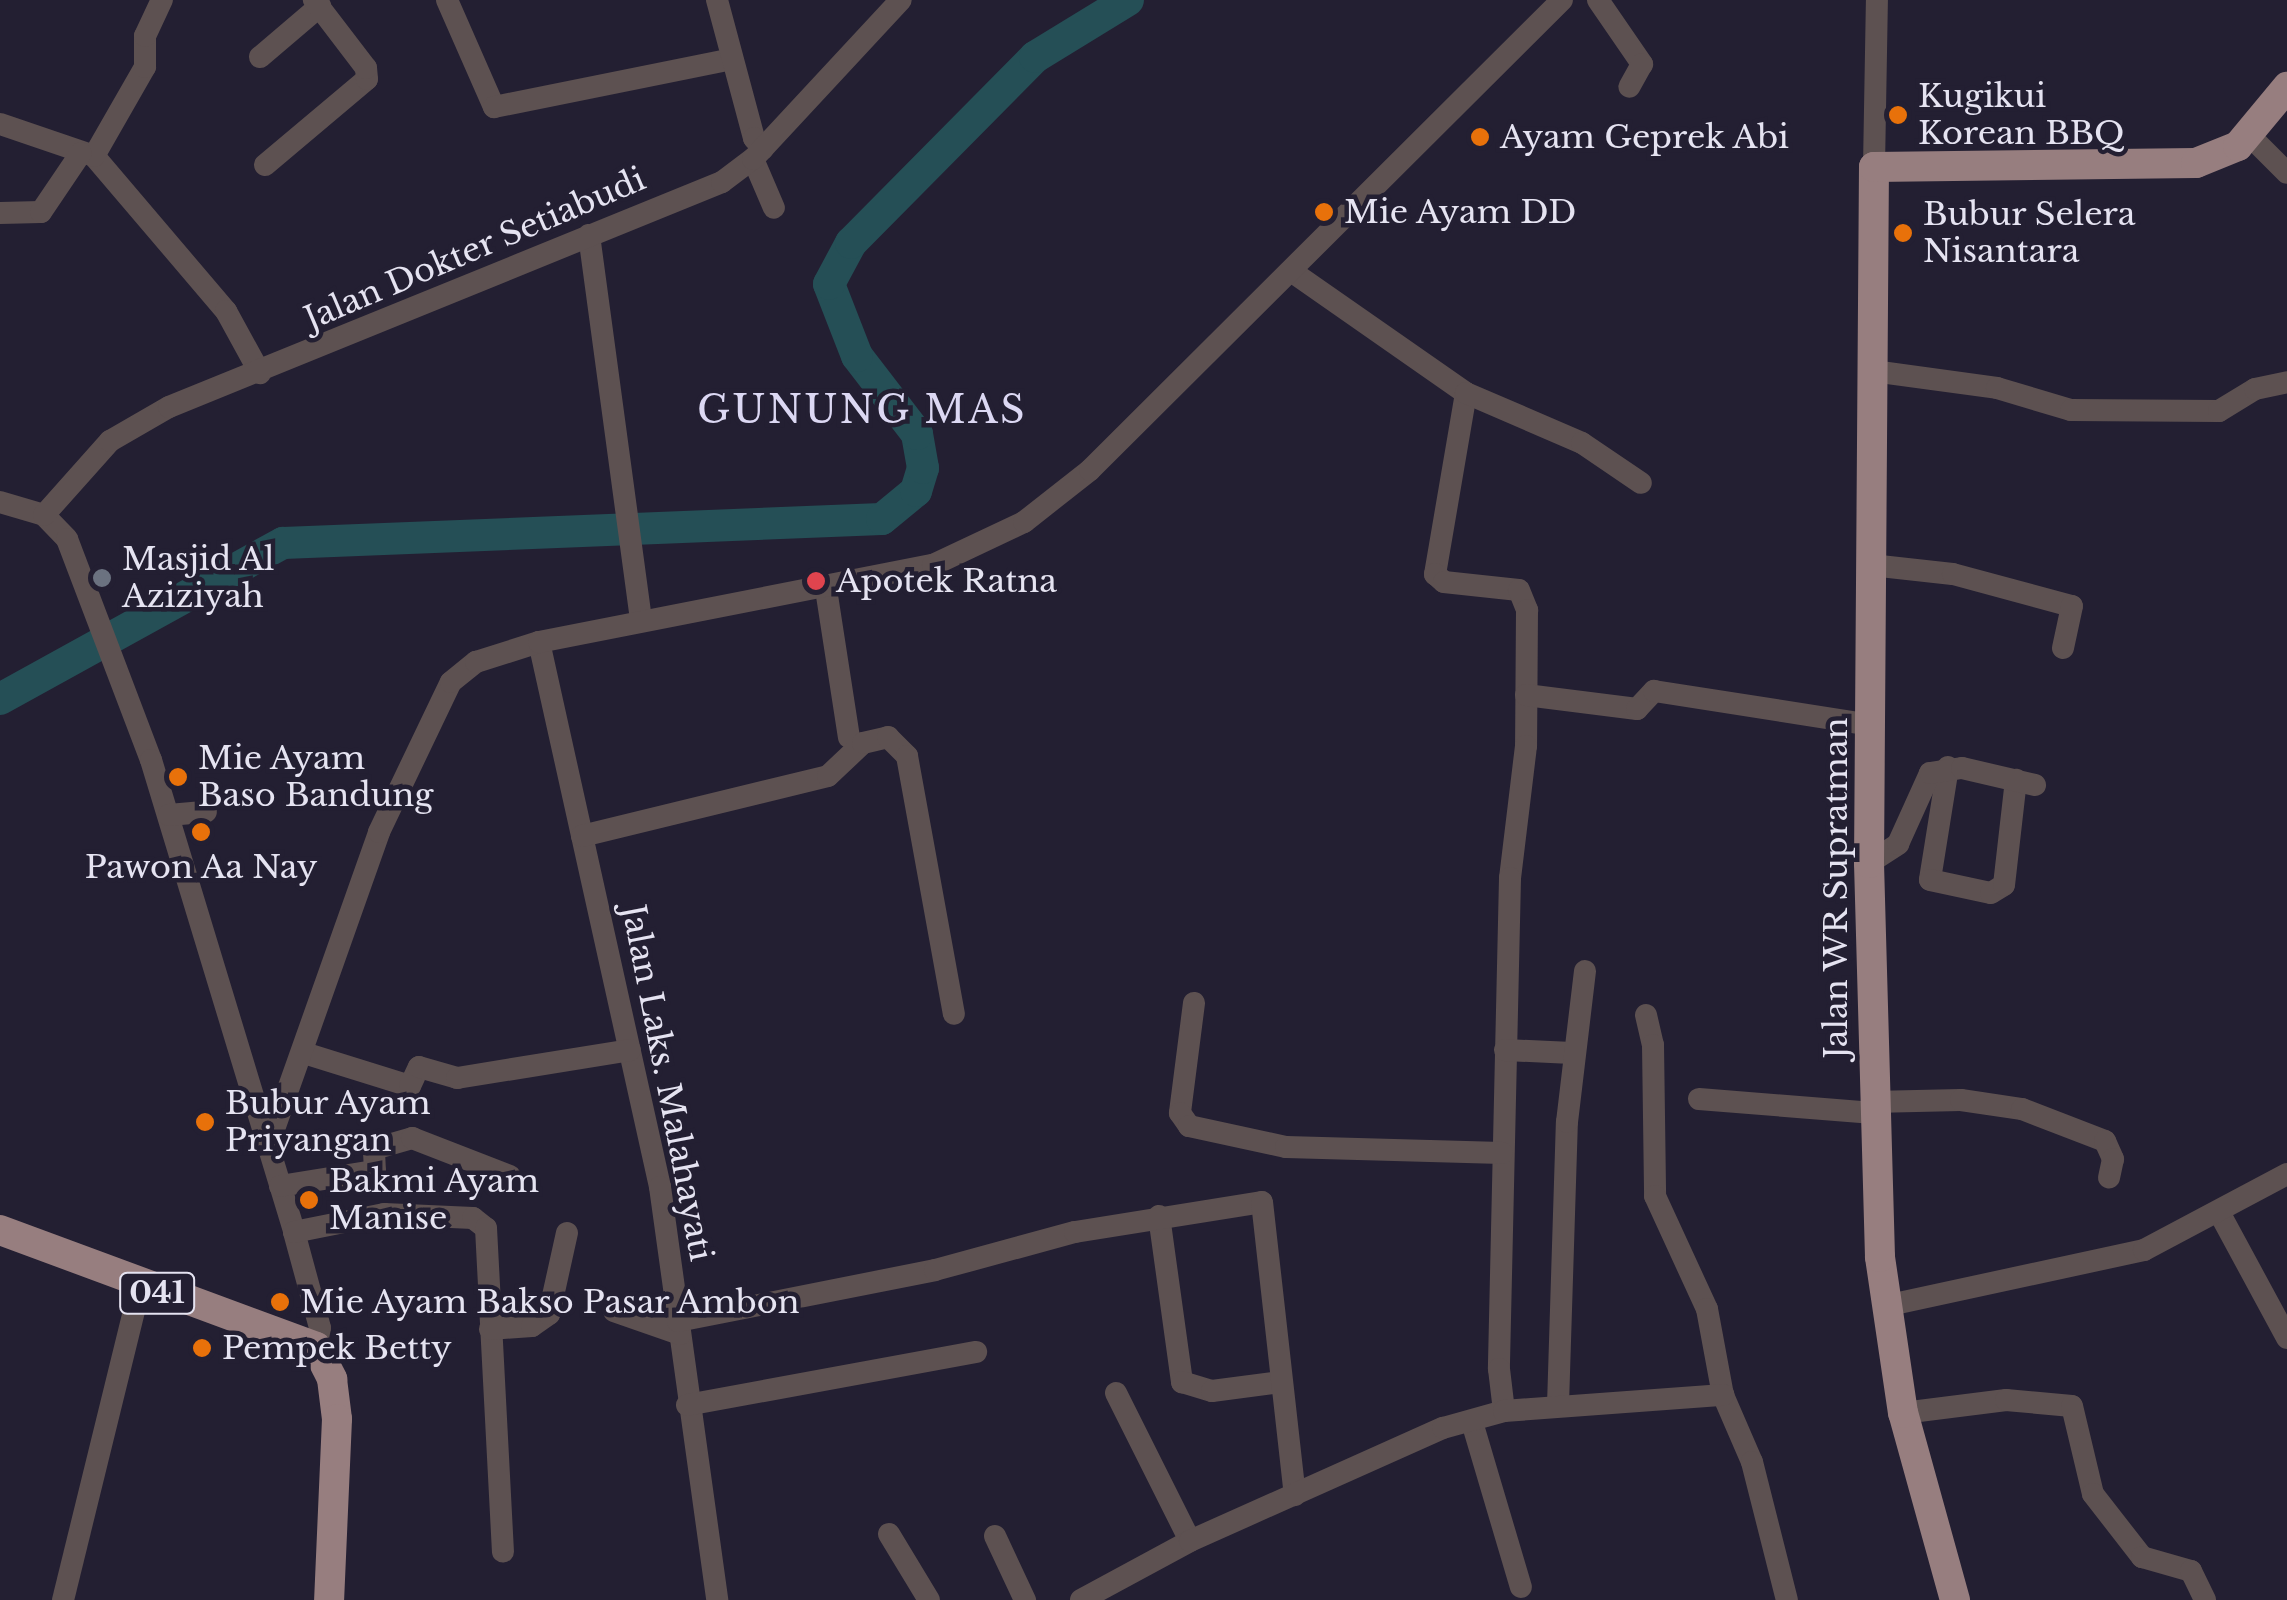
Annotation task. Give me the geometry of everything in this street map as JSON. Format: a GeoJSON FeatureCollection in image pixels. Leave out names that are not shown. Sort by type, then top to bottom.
{"type":"FeatureCollection","features":[{"type":"Feature","properties":{"kind":"main road"},"geometry":{"type":"LineString","coordinates":[[1874,167],[2177,164],[2214,159],[2250,136],[2287,87]]}},
{"type":"Feature","properties":{"kind":"main road","name":"Jalan WR Supratman"},"geometry":{"type":"LineString","coordinates":[[1874,167],[1869,863],[1872,1108],[1885,1306],[1904,1413],[1956,1600]]}},
{"type":"Feature","properties":{"kind":"main road","name":"041"},"geometry":{"type":"LineString","coordinates":[[0,1230],[140,1287],[316,1348]]}},
{"type":"Feature","properties":{"kind":"main road"},"geometry":{"type":"LineString","coordinates":[[316,1348],[332,1378],[337,1419],[329,1600]]}},
{"type":"Feature","properties":{"kind":"street"},"geometry":{"type":"LineString","coordinates":[[0,213],[41,212],[88,154],[144,66],[145,36],[162,0]]}},
{"type":"Feature","properties":{"kind":"street"},"geometry":{"type":"LineString","coordinates":[[447,0],[494,108],[732,59]]}},
{"type":"Feature","properties":{"kind":"street"},"geometry":{"type":"LineString","coordinates":[[717,0],[774,208]]}},
{"type":"Feature","properties":{"kind":"street","name":"Jalan Dokter Setiabudi"},"geometry":{"type":"LineString","coordinates":[[44,515],[125,429],[722,182],[758,154],[901,0]]}},
{"type":"Feature","properties":{"kind":"street"},"geometry":{"type":"LineString","coordinates":[[1598,0],[1642,64],[1629,87]]}},
{"type":"Feature","properties":{"kind":"street"},"geometry":{"type":"LineString","coordinates":[[1874,167],[1877,0]]}},
{"type":"Feature","properties":{"kind":"street"},"geometry":{"type":"LineString","coordinates":[[268,1146],[379,832],[436,702],[476,662],[539,642],[933,565],[1024,522],[1090,470],[1556,2]]}},
{"type":"Feature","properties":{"kind":"street"},"geometry":{"type":"LineString","coordinates":[[260,57],[317,3],[366,68],[367,79],[264,165]]}},
{"type":"Feature","properties":{"kind":"street"},"geometry":{"type":"LineString","coordinates":[[0,124],[88,154],[226,311],[260,373]]}},
{"type":"Feature","properties":{"kind":"street"},"geometry":{"type":"LineString","coordinates":[[2250,136],[2287,173]]}},
{"type":"Feature","properties":{"kind":"street"},"geometry":{"type":"LineString","coordinates":[[589,235],[641,622]]}},
{"type":"Feature","properties":{"kind":"street"},"geometry":{"type":"LineString","coordinates":[[1290,271],[1466,393],[1582,443],[1641,483]]}},
{"type":"Feature","properties":{"kind":"street"},"geometry":{"type":"LineString","coordinates":[[1873,371],[1997,388],[2071,410],[2219,411],[2255,389],[2287,382]]}},
{"type":"Feature","properties":{"kind":"street"},"geometry":{"type":"LineString","coordinates":[[1466,393],[1434,574],[1444,582],[1519,590],[1527,610],[1526,695],[1510,878],[1502,1153],[1504,1411]]}},
{"type":"Feature","properties":{"kind":"street"},"geometry":{"type":"LineString","coordinates":[[0,502],[44,515],[67,539],[118,674],[169,815],[294,1232],[320,1328],[316,1348]]}},
{"type":"Feature","properties":{"kind":"street"},"geometry":{"type":"LineString","coordinates":[[1871,565],[1953,574],[2072,606],[2063,648]]}},
{"type":"Feature","properties":{"kind":"street"},"geometry":{"type":"LineString","coordinates":[[826,588],[850,736]]}},
{"type":"Feature","properties":{"kind":"street","name":"Jalan Laks. Malahayati"},"geometry":{"type":"LineString","coordinates":[[539,642],[660,1187],[687,1405],[717,1600]]}},
{"type":"Feature","properties":{"kind":"street"},"geometry":{"type":"LineString","coordinates":[[1526,695],[1638,709],[1654,691],[1870,724]]}},
{"type":"Feature","properties":{"kind":"street"},"geometry":{"type":"LineString","coordinates":[[582,836],[828,776],[863,743],[888,737],[907,756],[954,1014]]}},
{"type":"Feature","properties":{"kind":"street"},"geometry":{"type":"LineString","coordinates":[[1869,863],[1898,844],[1930,773],[1948,767],[2026,782],[2004,885],[1991,893],[1930,880],[1948,767]]}},
{"type":"Feature","properties":{"kind":"street"},"geometry":{"type":"LineString","coordinates":[[169,815],[206,812]]}},
{"type":"Feature","properties":{"kind":"street"},"geometry":{"type":"LineString","coordinates":[[1558,1405],[1572,1053],[1585,972]]}},
{"type":"Feature","properties":{"kind":"street"},"geometry":{"type":"LineString","coordinates":[[1194,1003],[1180,1113],[1189,1126],[1286,1147],[1502,1153]]}},
{"type":"Feature","properties":{"kind":"street"},"geometry":{"type":"LineString","coordinates":[[1646,1014],[1653,1045],[1655,1196],[1706,1309],[1723,1395],[1752,1462],[1787,1600]]}},
{"type":"Feature","properties":{"kind":"street"},"geometry":{"type":"LineString","coordinates":[[304,1053],[410,1086],[419,1067],[456,1078],[630,1050]]}},
{"type":"Feature","properties":{"kind":"street"},"geometry":{"type":"LineString","coordinates":[[1505,1050],[1572,1053]]}},
{"type":"Feature","properties":{"kind":"street"},"geometry":{"type":"LineString","coordinates":[[1699,1099],[1872,1108],[1961,1100],[2022,1108],[2104,1141],[2113,1159],[2109,1178]]}},
{"type":"Feature","properties":{"kind":"street"},"geometry":{"type":"LineString","coordinates":[[280,1186],[376,1171],[374,1149],[412,1138],[510,1176]]}},
{"type":"Feature","properties":{"kind":"street"},"geometry":{"type":"LineString","coordinates":[[1885,1306],[2132,1254],[2220,1214],[2287,1174]]}},
{"type":"Feature","properties":{"kind":"street"},"geometry":{"type":"LineString","coordinates":[[614,1311],[679,1327],[1159,1216],[1264,1203],[1295,1496]]}},
{"type":"Feature","properties":{"kind":"street"},"geometry":{"type":"LineString","coordinates":[[294,1232],[384,1214],[473,1218],[486,1228],[503,1552]]}},
{"type":"Feature","properties":{"kind":"street"},"geometry":{"type":"LineString","coordinates":[[2220,1214],[2287,1338]]}},
{"type":"Feature","properties":{"kind":"street"},"geometry":{"type":"LineString","coordinates":[[1159,1216],[1182,1382],[1212,1391],[1281,1382]]}},
{"type":"Feature","properties":{"kind":"street"},"geometry":{"type":"LineString","coordinates":[[490,1329],[532,1326],[550,1314],[567,1234]]}},
{"type":"Feature","properties":{"kind":"street"},"geometry":{"type":"LineString","coordinates":[[63,1600],[140,1287]]}},
{"type":"Feature","properties":{"kind":"street"},"geometry":{"type":"LineString","coordinates":[[687,1405],[976,1352]]}},
{"type":"Feature","properties":{"kind":"street"},"geometry":{"type":"LineString","coordinates":[[1116,1393],[1190,1542]]}},
{"type":"Feature","properties":{"kind":"street"},"geometry":{"type":"LineString","coordinates":[[1081,1600],[1190,1542],[1399,1445],[1504,1411],[1723,1395]]}},
{"type":"Feature","properties":{"kind":"street"},"geometry":{"type":"LineString","coordinates":[[1904,1413],[2006,1400],[2072,1406],[2092,1494],[2142,1557],[2191,1571],[2202,1583],[2205,1600]]}},
{"type":"Feature","properties":{"kind":"street"},"geometry":{"type":"LineString","coordinates":[[1472,1422],[1521,1587]]}},
{"type":"Feature","properties":{"kind":"street"},"geometry":{"type":"LineString","coordinates":[[890,1534],[929,1600]]}},
{"type":"Feature","properties":{"kind":"street"},"geometry":{"type":"LineString","coordinates":[[995,1536],[1025,1600]]}},
{"type":"Feature","properties":{"kind":"waterway"},"geometry":{"type":"LineString","coordinates":[[0,699],[283,543],[882,519],[916,491],[923,468],[917,434],[857,356],[829,284],[851,243],[1035,57],[1128,0]]}},
{"type":"Feature","properties":{"kind":"place","name":"Kugikui Korean BBQ"},"geometry":{"type":"Point","coordinates":[1898,115]}},
{"type":"Feature","properties":{"kind":"place","name":"Ayam Geprek Abi"},"geometry":{"type":"Point","coordinates":[1480,137]}},
{"type":"Feature","properties":{"kind":"place","name":"Mie Ayam DD"},"geometry":{"type":"Point","coordinates":[1324,212]}},
{"type":"Feature","properties":{"kind":"place","name":"Bubur Selera Nisantara"},"geometry":{"type":"Point","coordinates":[1903,233]}},
{"type":"Feature","properties":{"kind":"place","name":"Masjid Al Aziziyah"},"geometry":{"type":"Point","coordinates":[102,578]}},
{"type":"Feature","properties":{"kind":"place","name":"Apotek Ratna"},"geometry":{"type":"Point","coordinates":[816,581]}},
{"type":"Feature","properties":{"kind":"place","name":"Mie Ayam Baso Bandung"},"geometry":{"type":"Point","coordinates":[178,777]}},
{"type":"Feature","properties":{"kind":"place","name":"Pawon Aa Nay"},"geometry":{"type":"Point","coordinates":[201,832]}},
{"type":"Feature","properties":{"kind":"place","name":"Bubur Ayam Priyangan"},"geometry":{"type":"Point","coordinates":[205,1122]}},
{"type":"Feature","properties":{"kind":"place","name":"Bakmi Ayam Manise"},"geometry":{"type":"Point","coordinates":[309,1200]}},
{"type":"Feature","properties":{"kind":"place","name":"Mie Ayam Bakso Pasar Ambon"},"geometry":{"type":"Point","coordinates":[280,1302]}},
{"type":"Feature","properties":{"kind":"place","name":"Pempek Betty"},"geometry":{"type":"Point","coordinates":[202,1348]}},
{"type":"Feature","properties":{"kind":"district","name":"GUNUNG MAS"},"geometry":{"type":"Point","coordinates":[862,410]}}]}
